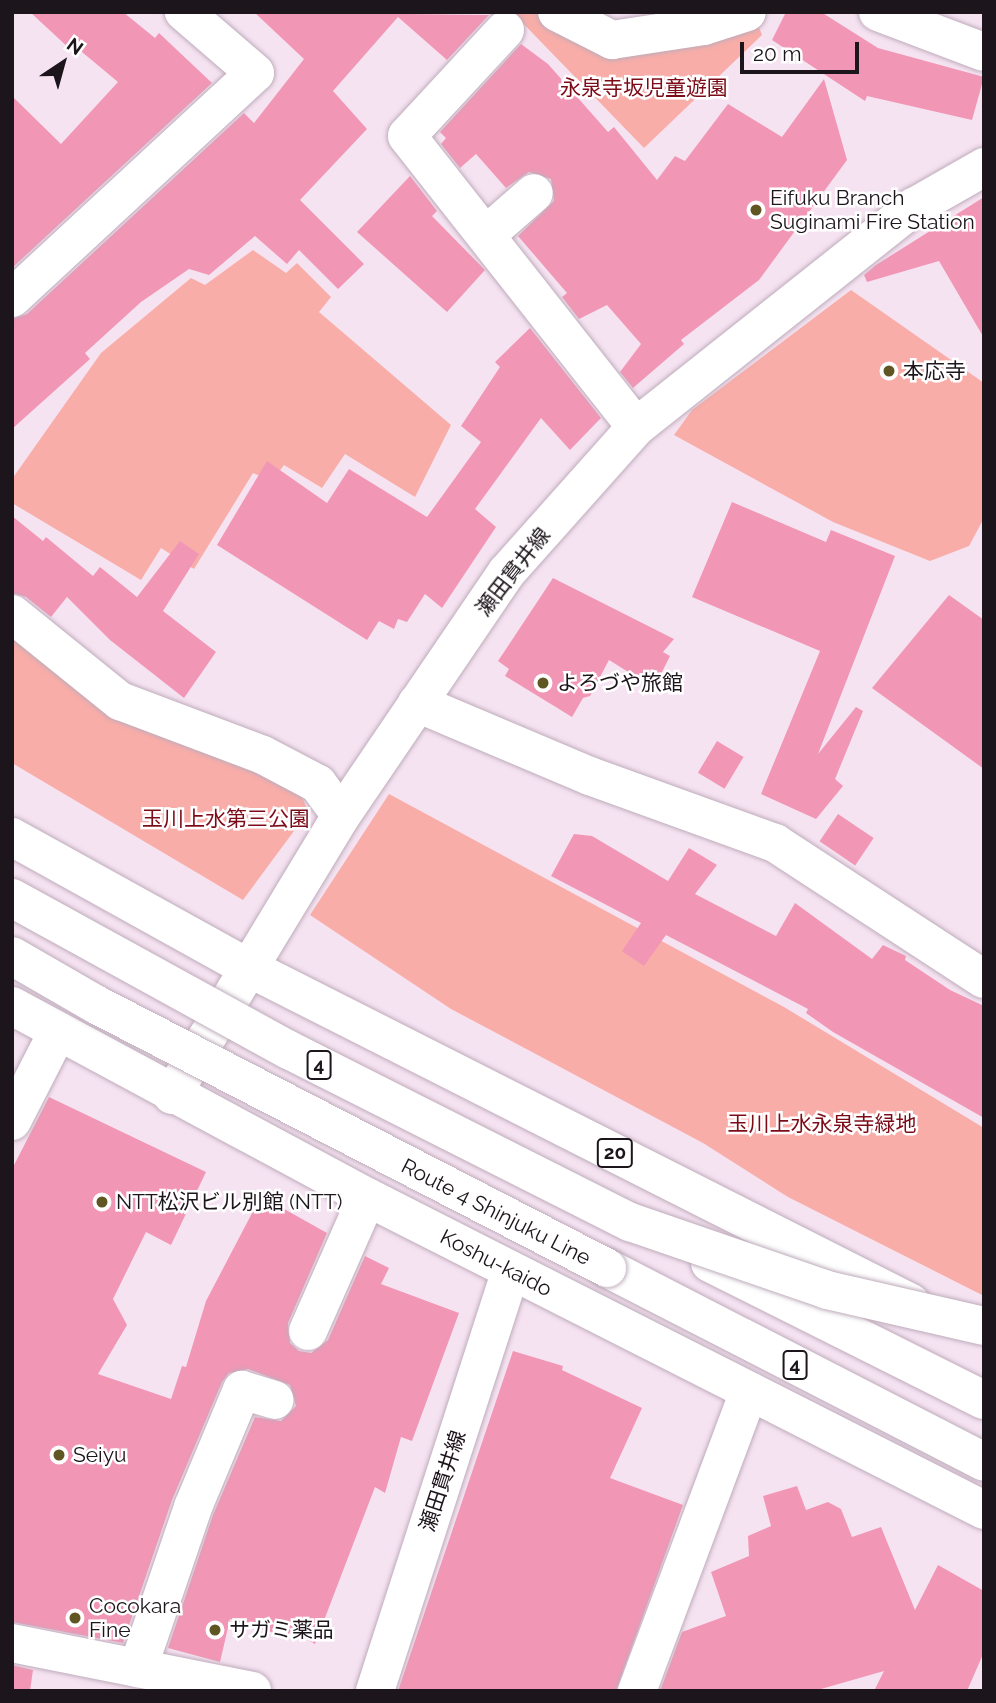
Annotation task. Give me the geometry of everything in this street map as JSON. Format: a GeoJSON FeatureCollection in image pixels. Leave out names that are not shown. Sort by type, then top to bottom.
{"type":"FeatureCollection","features":[{"type":"Feature","properties":{"kind":"main road"},"geometry":{"type":"LineString","coordinates":[[12,298],[255,73],[184,12]]}},
{"type":"Feature","properties":{"kind":"main road"},"geometry":{"type":"LineString","coordinates":[[557,12],[612,40],[704,26],[747,12]]}},
{"type":"Feature","properties":{"kind":"main road"},"geometry":{"type":"LineString","coordinates":[[878,12],[984,52]]}},
{"type":"Feature","properties":{"kind":"main road"},"geometry":{"type":"LineString","coordinates":[[505,30],[407,136],[487,234],[636,427]]}},
{"type":"Feature","properties":{"kind":"main road","name":"瀬田貫井線"},"geometry":{"type":"LineString","coordinates":[[172,1095],[247,967],[333,830],[508,572],[636,427],[914,208],[984,167]]}},
{"type":"Feature","properties":{"kind":"main road"},"geometry":{"type":"LineString","coordinates":[[487,234],[534,193]]}},
{"type":"Feature","properties":{"kind":"main road"},"geometry":{"type":"LineString","coordinates":[[12,614],[120,701],[263,755],[318,784],[333,830]]}},
{"type":"Feature","properties":{"kind":"main road"},"geometry":{"type":"LineString","coordinates":[[417,703],[590,776],[775,843],[984,979]]}},
{"type":"Feature","properties":{"kind":"main road","name":"20"},"geometry":{"type":"LineString","coordinates":[[12,836],[247,967],[984,1339]]}},
{"type":"Feature","properties":{"kind":"main road","name":"4"},"geometry":{"type":"LineString","coordinates":[[12,898],[289,1050],[984,1400]]}},
{"type":"Feature","properties":{"kind":"main road","name":"Route 4 Shinjuku Line"},"geometry":{"type":"LineString","coordinates":[[12,956],[256,1089],[984,1462]]}},
{"type":"Feature","properties":{"kind":"main road","name":"Koshu-kaido"},"geometry":{"type":"LineString","coordinates":[[12,1006],[172,1095],[367,1197],[984,1510]]}},
{"type":"Feature","properties":{"kind":"main road"},"geometry":{"type":"LineString","coordinates":[[12,1121],[58,1031]]}},
{"type":"Feature","properties":{"kind":"main road"},"geometry":{"type":"LineString","coordinates":[[308,1331],[367,1197]]}},
{"type":"Feature","properties":{"kind":"main road","name":"4"},"geometry":{"type":"LineString","coordinates":[[631,1222],[827,1290],[984,1326]]}},
{"type":"Feature","properties":{"kind":"main road","name":"瀬田貫井線"},"geometry":{"type":"LineString","coordinates":[[375,1691],[511,1271]]}},
{"type":"Feature","properties":{"kind":"main road"},"geometry":{"type":"LineString","coordinates":[[138,1668],[192,1507],[242,1390],[275,1400]]}},
{"type":"Feature","properties":{"kind":"main road"},"geometry":{"type":"LineString","coordinates":[[637,1691],[749,1391]]}},
{"type":"Feature","properties":{"kind":"main road"},"geometry":{"type":"LineString","coordinates":[[12,1643],[252,1691]]}},
{"type":"Feature","properties":{"kind":"green space","name":"永泉寺坂児童遊園"},"geometry":{"type":"Polygon","coordinates":[[[512,12],[538,12],[611,49],[756,20],[762,35],[644,148],[512,12]]]}},
{"type":"Feature","properties":{"kind":"green space"},"geometry":{"type":"Polygon","coordinates":[[[253,250],[286,273],[297,263],[331,297],[319,312],[451,425],[415,497],[345,454],[322,488],[284,465],[272,481],[253,473],[194,569],[161,548],[141,580],[12,503],[12,479],[101,353],[191,278],[205,285],[253,250]]]}},
{"type":"Feature","properties":{"kind":"green space"},"geometry":{"type":"Polygon","coordinates":[[[851,290],[984,383],[984,518],[969,546],[930,561],[833,522],[674,435],[692,410],[851,290]]]}},
{"type":"Feature","properties":{"kind":"green space","name":"玉川上水第三公園"},"geometry":{"type":"Polygon","coordinates":[[[12,630],[299,789],[308,812],[243,900],[12,763],[12,630]]]}},
{"type":"Feature","properties":{"kind":"green space","name":"玉川上水永泉寺緑地"},"geometry":{"type":"Polygon","coordinates":[[[389,794],[784,1007],[984,1128],[984,1296],[788,1197],[703,1143],[451,1009],[310,915],[389,794]]]}},
{"type":"Feature","properties":{"kind":"building"},"geometry":{"type":"Polygon","coordinates":[[[30,12],[123,12],[155,38],[159,33],[212,83],[12,268],[12,96],[61,144],[118,82],[76,47],[71,50],[30,12]]]}},
{"type":"Feature","properties":{"kind":"building"},"geometry":{"type":"Polygon","coordinates":[[[254,12],[489,15],[447,60],[398,17],[333,91],[367,129],[300,200],[364,264],[338,289],[299,250],[287,264],[255,236],[209,275],[189,269],[141,302],[85,353],[90,359],[12,429],[12,319],[27,314],[244,113],[254,123],[304,59],[254,12]]]}},
{"type":"Feature","properties":{"kind":"building"},"geometry":{"type":"Polygon","coordinates":[[[786,12],[821,12],[878,48],[984,77],[972,120],[867,96],[865,101],[772,40],[786,12]]]}},
{"type":"Feature","properties":{"kind":"building"},"geometry":{"type":"Polygon","coordinates":[[[521,44],[548,64],[608,132],[614,127],[657,180],[675,156],[685,161],[728,104],[782,137],[824,79],[847,160],[759,280],[681,340],[684,344],[633,388],[620,372],[641,344],[607,305],[579,319],[562,297],[567,293],[518,236],[554,201],[551,179],[529,172],[506,188],[476,154],[460,168],[441,144],[446,138],[440,132],[521,44]]]}},
{"type":"Feature","properties":{"kind":"building"},"geometry":{"type":"Polygon","coordinates":[[[410,176],[437,211],[432,216],[485,270],[447,312],[357,232],[410,176]]]}},
{"type":"Feature","properties":{"kind":"building"},"geometry":{"type":"Polygon","coordinates":[[[984,197],[984,338],[939,261],[867,282],[864,275],[876,265],[984,197]]]}},
{"type":"Feature","properties":{"kind":"building"},"geometry":{"type":"Polygon","coordinates":[[[530,328],[601,418],[570,450],[541,418],[475,509],[496,527],[442,608],[425,594],[407,622],[398,619],[394,629],[379,621],[367,640],[217,545],[267,461],[327,503],[349,469],[427,517],[481,442],[461,426],[500,367],[495,362],[530,328]]]}},
{"type":"Feature","properties":{"kind":"building"},"geometry":{"type":"Polygon","coordinates":[[[732,502],[826,542],[831,530],[895,556],[818,754],[856,707],[863,711],[835,779],[843,786],[816,819],[761,794],[820,651],[692,597],[732,502]]]}},
{"type":"Feature","properties":{"kind":"building"},"geometry":{"type":"Polygon","coordinates":[[[12,516],[43,541],[46,537],[93,576],[100,567],[137,597],[180,541],[199,554],[163,611],[216,652],[184,698],[110,640],[67,597],[51,617],[26,597],[12,593],[12,516]]]}},
{"type":"Feature","properties":{"kind":"building"},"geometry":{"type":"Polygon","coordinates":[[[553,578],[674,639],[663,652],[670,656],[654,688],[609,660],[590,696],[583,698],[572,717],[505,676],[509,669],[498,661],[553,578]]]}},
{"type":"Feature","properties":{"kind":"building"},"geometry":{"type":"Polygon","coordinates":[[[949,595],[984,620],[984,769],[872,688],[949,595]]]}},
{"type":"Feature","properties":{"kind":"building"},"geometry":{"type":"Polygon","coordinates":[[[717,741],[744,757],[725,789],[698,773],[717,741]]]}},
{"type":"Feature","properties":{"kind":"building"},"geometry":{"type":"Polygon","coordinates":[[[838,814],[874,838],[855,865],[820,841],[838,814]]]}},
{"type":"Feature","properties":{"kind":"building"},"geometry":{"type":"Polygon","coordinates":[[[574,834],[592,836],[668,881],[689,848],[717,865],[695,894],[776,936],[795,903],[872,959],[883,945],[906,956],[905,960],[950,990],[984,1006],[984,1118],[833,1032],[806,1013],[808,1009],[666,935],[644,966],[622,951],[641,923],[551,876],[574,834]]]}},
{"type":"Feature","properties":{"kind":"building"},"geometry":{"type":"Polygon","coordinates":[[[49,1097],[206,1172],[171,1245],[146,1232],[113,1299],[127,1325],[98,1374],[171,1399],[182,1366],[186,1367],[206,1301],[261,1196],[327,1233],[288,1323],[290,1343],[299,1351],[311,1353],[328,1340],[365,1256],[389,1268],[381,1284],[459,1313],[412,1441],[401,1437],[385,1493],[375,1487],[315,1644],[291,1630],[287,1637],[230,1619],[220,1662],[168,1648],[213,1515],[255,1417],[281,1421],[296,1406],[290,1385],[248,1369],[229,1373],[222,1382],[172,1500],[123,1643],[12,1622],[12,1169],[49,1097]]]}},
{"type":"Feature","properties":{"kind":"building"},"geometry":{"type":"Polygon","coordinates":[[[513,1351],[563,1366],[562,1370],[642,1408],[610,1478],[683,1505],[616,1691],[398,1691],[513,1351]]]}},
{"type":"Feature","properties":{"kind":"building"},"geometry":{"type":"Polygon","coordinates":[[[797,1486],[806,1510],[828,1502],[841,1509],[852,1537],[881,1527],[915,1610],[938,1565],[984,1591],[984,1652],[967,1691],[874,1691],[884,1671],[814,1691],[660,1691],[682,1632],[726,1616],[711,1572],[749,1556],[748,1536],[771,1526],[763,1496],[797,1486]]]}},
{"type":"Feature","properties":{"kind":"building"},"geometry":{"type":"Polygon","coordinates":[[[12,1665],[33,1670],[30,1691],[12,1691],[12,1665]]]}},
{"type":"Feature","properties":{"kind":"place","name":"Eifuku Branch Suginami Fire Station"},"geometry":{"type":"Point","coordinates":[756,210]}},
{"type":"Feature","properties":{"kind":"place","name":"本応寺"},"geometry":{"type":"Point","coordinates":[889,371]}},
{"type":"Feature","properties":{"kind":"place","name":"よろづや旅館"},"geometry":{"type":"Point","coordinates":[543,683]}},
{"type":"Feature","properties":{"kind":"place","name":"NTT松沢ビル別館 (NTT)"},"geometry":{"type":"Point","coordinates":[102,1202]}},
{"type":"Feature","properties":{"kind":"place","name":"Seiyu"},"geometry":{"type":"Point","coordinates":[59,1455]}},
{"type":"Feature","properties":{"kind":"place","name":"Cocokara Fine"},"geometry":{"type":"Point","coordinates":[75,1618]}},
{"type":"Feature","properties":{"kind":"place","name":"サガミ薬品"},"geometry":{"type":"Point","coordinates":[215,1630]}}]}
